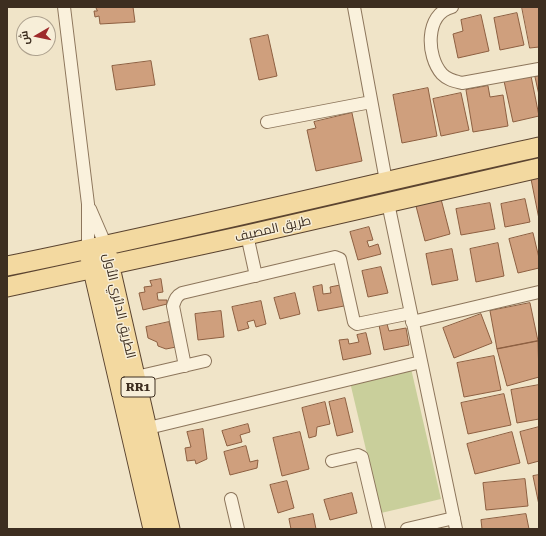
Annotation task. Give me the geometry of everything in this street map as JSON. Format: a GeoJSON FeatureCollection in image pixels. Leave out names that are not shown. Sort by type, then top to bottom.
{"type":"FeatureCollection","features":[{"type":"Feature","properties":{"kind":"main road","name":"طريق المصيف"},"geometry":{"type":"LineString","coordinates":[[7,266],[97,248],[539,147]]}},
{"type":"Feature","properties":{"kind":"main road","name":"طريق المصيف"},"geometry":{"type":"LineString","coordinates":[[7,287],[102,268],[539,168]]}},
{"type":"Feature","properties":{"kind":"main road","name":"الطريق الدائري الأول"},"geometry":{"type":"LineString","coordinates":[[97,248],[139,431],[170,529]]}},
{"type":"Feature","properties":{"kind":"main road","name":"الطريق الدائري الأول"},"geometry":{"type":"LineString","coordinates":[[102,268],[136,377],[139,431],[152,529]]}},
{"type":"Feature","properties":{"kind":"street"},"geometry":{"type":"LineString","coordinates":[[64,7],[88,204],[97,248]]}},
{"type":"Feature","properties":{"kind":"street"},"geometry":{"type":"LineString","coordinates":[[354,7],[386,181]]}},
{"type":"Feature","properties":{"kind":"street"},"geometry":{"type":"LineString","coordinates":[[452,7],[442,12],[434,22],[431,34],[431,49],[435,62],[442,74],[451,80],[462,83],[539,69]]}},
{"type":"Feature","properties":{"kind":"street"},"geometry":{"type":"LineString","coordinates":[[267,122],[371,102]]}},
{"type":"Feature","properties":{"kind":"street"},"geometry":{"type":"LineString","coordinates":[[388,203],[455,523],[411,528]]}},
{"type":"Feature","properties":{"kind":"street"},"geometry":{"type":"LineString","coordinates":[[88,204],[97,248]]}},
{"type":"Feature","properties":{"kind":"street"},"geometry":{"type":"LineString","coordinates":[[247,235],[256,276]]}},
{"type":"Feature","properties":{"kind":"street"},"geometry":{"type":"LineString","coordinates":[[185,366],[173,306],[175,298],[178,294],[335,257],[340,259],[354,322],[357,324],[412,317],[539,292]]}},
{"type":"Feature","properties":{"kind":"street"},"geometry":{"type":"LineString","coordinates":[[136,377],[205,361]]}},
{"type":"Feature","properties":{"kind":"street"},"geometry":{"type":"LineString","coordinates":[[139,431],[421,362]]}},
{"type":"Feature","properties":{"kind":"street"},"geometry":{"type":"LineString","coordinates":[[332,461],[358,455],[362,457],[379,529]]}},
{"type":"Feature","properties":{"kind":"street"},"geometry":{"type":"LineString","coordinates":[[231,499],[238,529]]}},
{"type":"Feature","properties":{"kind":"green space"},"geometry":{"type":"Polygon","coordinates":[[[410,364],[441,499],[381,513],[349,378],[410,364]]]}},
{"type":"Feature","properties":{"kind":"building"},"geometry":{"type":"Polygon","coordinates":[[[96,7],[133,7],[135,22],[100,24],[99,16],[95,17],[94,11],[97,11],[96,7]]]}},
{"type":"Feature","properties":{"kind":"building"},"geometry":{"type":"Polygon","coordinates":[[[522,7],[539,7],[539,47],[530,48],[522,7]]]}},
{"type":"Feature","properties":{"kind":"building"},"geometry":{"type":"Polygon","coordinates":[[[517,13],[524,45],[500,50],[494,18],[517,13]]]}},
{"type":"Feature","properties":{"kind":"building"},"geometry":{"type":"Polygon","coordinates":[[[481,15],[489,51],[458,58],[453,34],[463,31],[461,20],[481,15]]]}},
{"type":"Feature","properties":{"kind":"building"},"geometry":{"type":"Polygon","coordinates":[[[268,35],[277,76],[259,80],[250,39],[268,35]]]}},
{"type":"Feature","properties":{"kind":"building"},"geometry":{"type":"Polygon","coordinates":[[[151,61],[155,85],[116,90],[112,66],[151,61]]]}},
{"type":"Feature","properties":{"kind":"building"},"geometry":{"type":"Polygon","coordinates":[[[531,76],[539,116],[513,122],[504,81],[531,76]]]}},
{"type":"Feature","properties":{"kind":"building"},"geometry":{"type":"Polygon","coordinates":[[[539,76],[539,95],[535,77],[539,76]]]}},
{"type":"Feature","properties":{"kind":"building"},"geometry":{"type":"Polygon","coordinates":[[[488,86],[490,97],[503,95],[508,126],[473,132],[466,90],[488,86]]]}},
{"type":"Feature","properties":{"kind":"building"},"geometry":{"type":"Polygon","coordinates":[[[428,88],[437,136],[402,143],[393,95],[428,88]]]}},
{"type":"Feature","properties":{"kind":"building"},"geometry":{"type":"Polygon","coordinates":[[[461,93],[469,130],[441,136],[433,99],[461,93]]]}},
{"type":"Feature","properties":{"kind":"building"},"geometry":{"type":"Polygon","coordinates":[[[352,113],[362,161],[316,171],[307,130],[316,128],[314,122],[352,113]]]}},
{"type":"Feature","properties":{"kind":"building"},"geometry":{"type":"Polygon","coordinates":[[[539,178],[539,219],[531,179],[539,178]]]}},
{"type":"Feature","properties":{"kind":"building"},"geometry":{"type":"Polygon","coordinates":[[[441,199],[450,234],[425,241],[416,206],[441,199]]]}},
{"type":"Feature","properties":{"kind":"building"},"geometry":{"type":"Polygon","coordinates":[[[525,199],[530,222],[505,227],[501,204],[525,199]]]}},
{"type":"Feature","properties":{"kind":"building"},"geometry":{"type":"Polygon","coordinates":[[[490,203],[495,229],[461,235],[456,209],[490,203]]]}},
{"type":"Feature","properties":{"kind":"building"},"geometry":{"type":"Polygon","coordinates":[[[369,227],[373,240],[367,241],[369,247],[378,244],[381,254],[358,260],[350,232],[369,227]]]}},
{"type":"Feature","properties":{"kind":"building"},"geometry":{"type":"Polygon","coordinates":[[[533,233],[539,258],[539,268],[518,273],[509,239],[533,233]]]}},
{"type":"Feature","properties":{"kind":"building"},"geometry":{"type":"Polygon","coordinates":[[[498,243],[504,276],[476,282],[470,249],[498,243]]]}},
{"type":"Feature","properties":{"kind":"building"},"geometry":{"type":"Polygon","coordinates":[[[452,249],[458,280],[432,285],[426,254],[452,249]]]}},
{"type":"Feature","properties":{"kind":"building"},"geometry":{"type":"Polygon","coordinates":[[[381,267],[388,293],[368,297],[362,271],[381,267]]]}},
{"type":"Feature","properties":{"kind":"building"},"geometry":{"type":"Polygon","coordinates":[[[161,279],[163,292],[157,293],[158,300],[167,300],[167,304],[143,310],[139,293],[145,292],[144,287],[152,286],[150,281],[161,279]]]}},
{"type":"Feature","properties":{"kind":"building"},"geometry":{"type":"Polygon","coordinates":[[[322,285],[323,294],[331,293],[330,287],[340,285],[344,306],[318,311],[313,287],[322,285]]]}},
{"type":"Feature","properties":{"kind":"building"},"geometry":{"type":"Polygon","coordinates":[[[295,293],[300,314],[280,319],[274,298],[295,293]]]}},
{"type":"Feature","properties":{"kind":"building"},"geometry":{"type":"Polygon","coordinates":[[[261,301],[266,324],[256,327],[254,320],[247,322],[249,328],[238,331],[232,307],[261,301]]]}},
{"type":"Feature","properties":{"kind":"building"},"geometry":{"type":"Polygon","coordinates":[[[530,303],[538,341],[497,349],[490,311],[530,303]]]}},
{"type":"Feature","properties":{"kind":"building"},"geometry":{"type":"Polygon","coordinates":[[[221,311],[224,337],[198,340],[195,314],[221,311]]]}},
{"type":"Feature","properties":{"kind":"building"},"geometry":{"type":"Polygon","coordinates":[[[481,314],[492,343],[454,358],[443,328],[481,314]]]}},
{"type":"Feature","properties":{"kind":"building"},"geometry":{"type":"Polygon","coordinates":[[[169,322],[176,347],[166,349],[158,346],[157,342],[148,338],[146,327],[169,322]]]}},
{"type":"Feature","properties":{"kind":"building"},"geometry":{"type":"Polygon","coordinates":[[[387,324],[389,331],[406,328],[409,345],[384,350],[379,325],[387,324]]]}},
{"type":"Feature","properties":{"kind":"building"},"geometry":{"type":"Polygon","coordinates":[[[366,333],[371,354],[343,360],[339,340],[348,339],[349,344],[359,342],[357,335],[366,333]]]}},
{"type":"Feature","properties":{"kind":"building"},"geometry":{"type":"Polygon","coordinates":[[[538,341],[539,377],[507,386],[497,349],[538,341]]]}},
{"type":"Feature","properties":{"kind":"building"},"geometry":{"type":"Polygon","coordinates":[[[494,356],[501,390],[464,397],[457,363],[494,356]]]}},
{"type":"Feature","properties":{"kind":"building"},"geometry":{"type":"Polygon","coordinates":[[[539,385],[539,419],[517,423],[511,390],[539,385]]]}},
{"type":"Feature","properties":{"kind":"building"},"geometry":{"type":"Polygon","coordinates":[[[504,394],[511,425],[468,434],[461,403],[504,394]]]}},
{"type":"Feature","properties":{"kind":"building"},"geometry":{"type":"Polygon","coordinates":[[[345,398],[353,432],[337,436],[329,402],[345,398]]]}},
{"type":"Feature","properties":{"kind":"building"},"geometry":{"type":"Polygon","coordinates":[[[325,402],[330,424],[317,427],[316,436],[309,438],[302,408],[325,402]]]}},
{"type":"Feature","properties":{"kind":"building"},"geometry":{"type":"Polygon","coordinates":[[[248,424],[250,432],[240,435],[242,442],[227,446],[222,431],[248,424]]]}},
{"type":"Feature","properties":{"kind":"building"},"geometry":{"type":"Polygon","coordinates":[[[539,427],[539,461],[528,464],[520,432],[539,427]]]}},
{"type":"Feature","properties":{"kind":"building"},"geometry":{"type":"Polygon","coordinates":[[[203,429],[207,459],[196,464],[195,460],[187,461],[185,448],[191,447],[187,432],[203,429]]]}},
{"type":"Feature","properties":{"kind":"building"},"geometry":{"type":"Polygon","coordinates":[[[300,432],[309,469],[282,476],[273,438],[300,432]]]}},
{"type":"Feature","properties":{"kind":"building"},"geometry":{"type":"Polygon","coordinates":[[[512,432],[520,463],[475,474],[467,444],[512,432]]]}},
{"type":"Feature","properties":{"kind":"building"},"geometry":{"type":"Polygon","coordinates":[[[246,446],[250,462],[258,460],[257,468],[230,475],[224,452],[246,446]]]}},
{"type":"Feature","properties":{"kind":"building"},"geometry":{"type":"Polygon","coordinates":[[[539,475],[539,505],[533,476],[539,475]]]}},
{"type":"Feature","properties":{"kind":"building"},"geometry":{"type":"Polygon","coordinates":[[[525,479],[528,506],[486,510],[483,483],[525,479]]]}},
{"type":"Feature","properties":{"kind":"building"},"geometry":{"type":"Polygon","coordinates":[[[287,481],[294,508],[278,513],[270,485],[287,481]]]}},
{"type":"Feature","properties":{"kind":"building"},"geometry":{"type":"Polygon","coordinates":[[[352,493],[357,513],[330,520],[324,500],[352,493]]]}},
{"type":"Feature","properties":{"kind":"building"},"geometry":{"type":"Polygon","coordinates":[[[313,514],[316,529],[291,529],[289,519],[313,514]]]}},
{"type":"Feature","properties":{"kind":"building"},"geometry":{"type":"Polygon","coordinates":[[[526,514],[529,529],[482,529],[481,520],[526,514]]]}}]}
